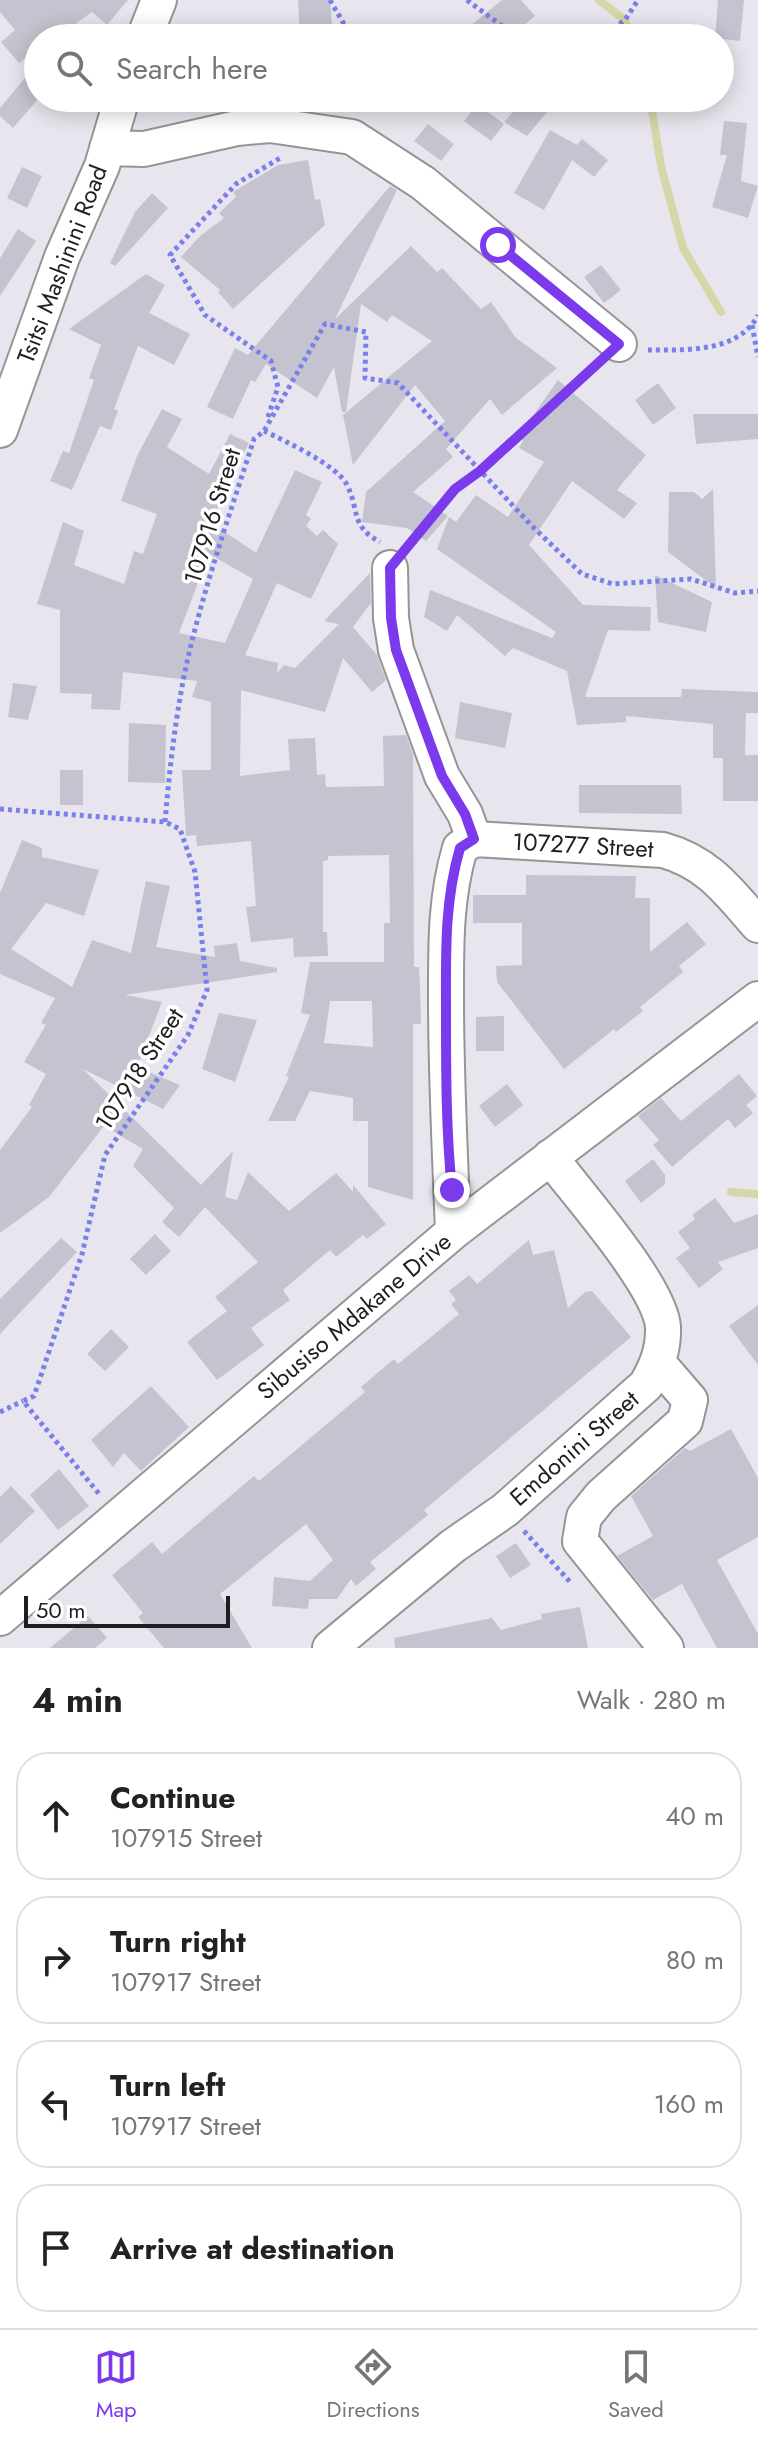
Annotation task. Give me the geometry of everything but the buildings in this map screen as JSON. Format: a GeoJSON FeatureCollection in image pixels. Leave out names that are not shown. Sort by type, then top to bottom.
{"type":"FeatureCollection","features":[{"type":"Feature","properties":{"kind":"street"},"geometry":{"type":"LineString","coordinates":[[150,24],[159,0]]}},
{"type":"Feature","properties":{"kind":"street","name":"Tsitsi Mashinini Road"},"geometry":{"type":"LineString","coordinates":[[0,430],[118,112]]}},
{"type":"Feature","properties":{"kind":"street"},"geometry":{"type":"LineString","coordinates":[[107,148],[144,149],[237,128],[270,125],[352,137],[423,183],[619,344]]}},
{"type":"Feature","properties":{"kind":"street"},"geometry":{"type":"LineString","coordinates":[[390,568],[391,618],[396,650],[442,776],[465,814],[474,839],[460,848],[450,883],[445,924],[447,1135],[453,1232]]}},
{"type":"Feature","properties":{"kind":"street","name":"107277 Street"},"geometry":{"type":"LineString","coordinates":[[474,839],[663,850],[685,856],[705,867],[758,925]]}},
{"type":"Feature","properties":{"kind":"street","name":"Sibusiso Mdakane Drive"},"geometry":{"type":"LineString","coordinates":[[0,1618],[453,1232],[758,999]]}},
{"type":"Feature","properties":{"kind":"street"},"geometry":{"type":"LineString","coordinates":[[550,1157],[648,1287],[663,1324],[659,1364],[690,1400],[685,1421],[601,1496],[584,1517],[580,1541],[666,1648]]}},
{"type":"Feature","properties":{"kind":"street","name":"Emdonini Street"},"geometry":{"type":"LineString","coordinates":[[330,1648],[453,1546],[505,1510],[646,1385],[659,1364]]}},
{"type":"Feature","properties":{"kind":"path"},"geometry":{"type":"LineString","coordinates":[[330,0],[344,24]]}},
{"type":"Feature","properties":{"kind":"path"},"geometry":{"type":"LineString","coordinates":[[467,0],[499,24]]}},
{"type":"Feature","properties":{"kind":"path"},"geometry":{"type":"LineString","coordinates":[[619,24],[638,0]]}},
{"type":"Feature","properties":{"kind":"path"},"geometry":{"type":"LineString","coordinates":[[327,131],[236,184],[170,255],[205,315],[271,361],[278,387],[264,431],[306,452],[347,483],[356,520],[365,534],[384,545],[390,568]]}},
{"type":"Feature","properties":{"kind":"path"},"geometry":{"type":"LineString","coordinates":[[390,568],[455,489],[480,471],[619,344],[636,350],[698,350],[741,336],[758,315]]}},
{"type":"Feature","properties":{"kind":"path","name":"107916 Street"},"geometry":{"type":"LineString","coordinates":[[165,822],[169,774],[190,647],[254,439],[264,431],[325,324],[366,332],[365,378],[398,383],[582,574],[613,584],[691,579],[735,593],[758,591]]}},
{"type":"Feature","properties":{"kind":"path"},"geometry":{"type":"LineString","coordinates":[[752,324],[758,357]]}},
{"type":"Feature","properties":{"kind":"path"},"geometry":{"type":"LineString","coordinates":[[0,809],[165,822]]}},
{"type":"Feature","properties":{"kind":"path","name":"107918 Street"},"geometry":{"type":"LineString","coordinates":[[23,1401],[34,1396],[82,1254],[105,1155],[188,1035],[207,990],[195,872],[180,829],[165,822]]}},
{"type":"Feature","properties":{"kind":"path"},"geometry":{"type":"LineString","coordinates":[[0,1412],[23,1401],[102,1496],[121,1514]]}},
{"type":"Feature","properties":{"kind":"waterway"},"geometry":{"type":"LineString","coordinates":[[599,0],[626,24]]}},
{"type":"Feature","properties":{"kind":"waterway"},"geometry":{"type":"LineString","coordinates":[[652,112],[661,166],[683,248],[721,312]]}},
{"type":"Feature","properties":{"kind":"waterway"},"geometry":{"type":"LineString","coordinates":[[731,1192],[758,1194]]}},
{"type":"Feature","properties":{"kind":"route"},"geometry":{"type":"LineString","coordinates":[[452,1190],[446,1080],[445,924],[450,883],[460,848],[474,839],[465,814],[442,776],[396,650],[391,618],[390,568],[455,489],[480,471],[619,344],[498,245]]}}]}
